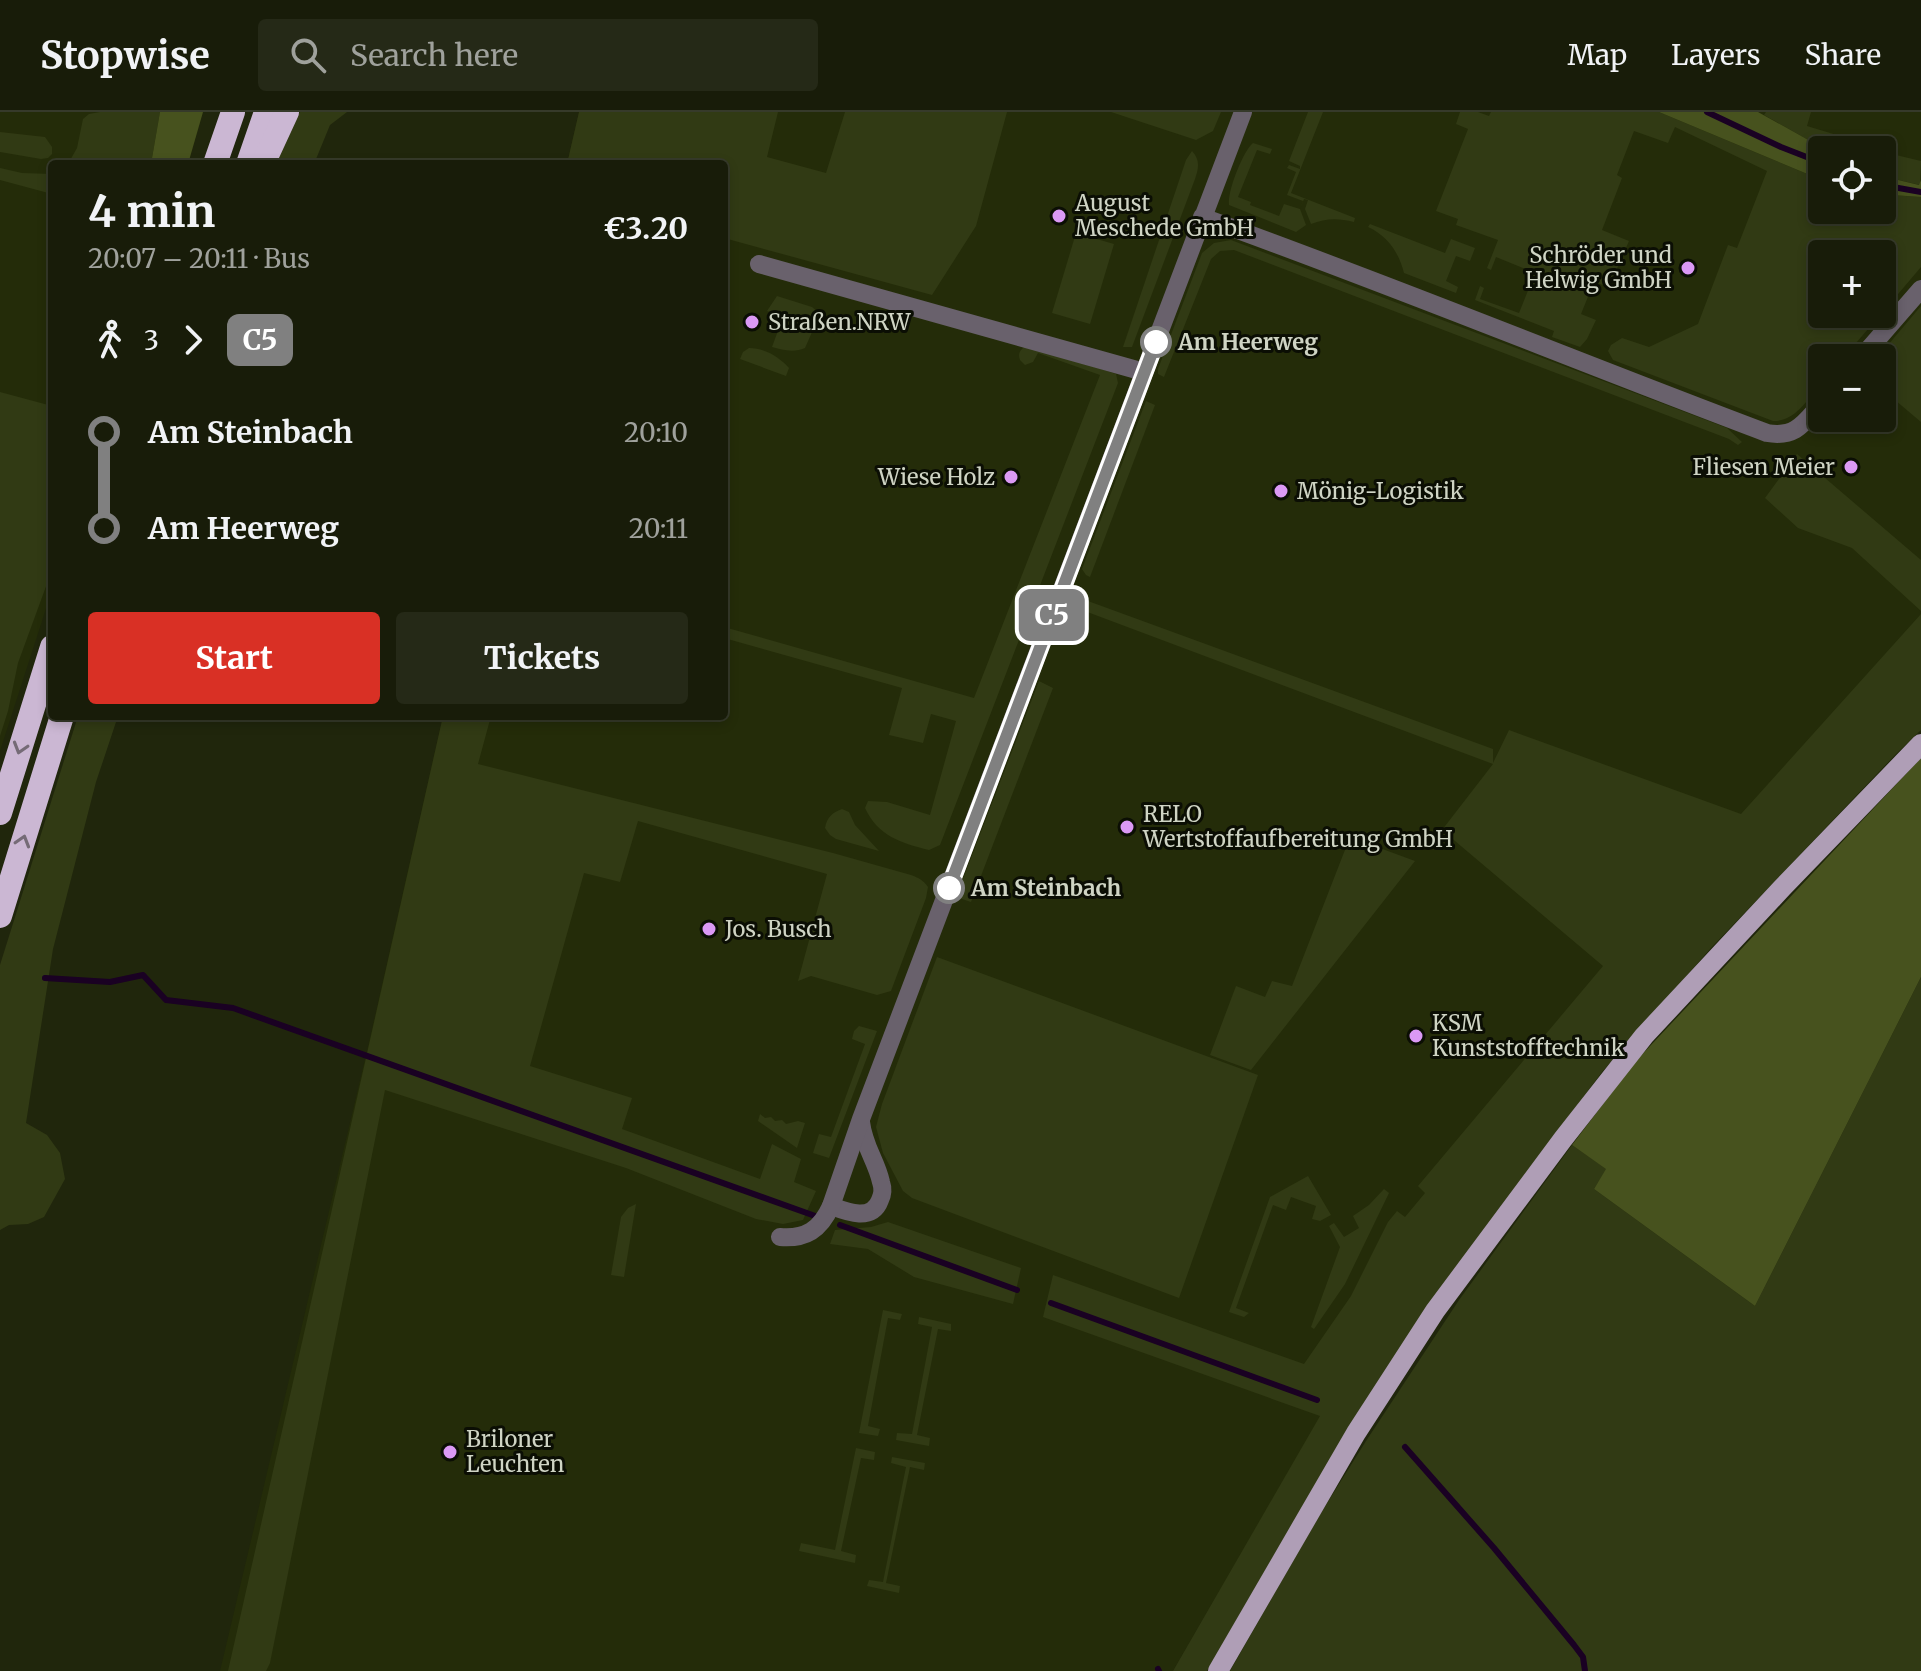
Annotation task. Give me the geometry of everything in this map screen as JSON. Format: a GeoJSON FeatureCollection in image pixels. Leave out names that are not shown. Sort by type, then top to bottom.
{"type":"FeatureCollection","features":[{"type":"Feature","properties":{"kind":"highway"},"geometry":{"type":"LineString","coordinates":[[205,160],[218,112]]}},
{"type":"Feature","properties":{"kind":"highway"},"geometry":{"type":"LineString","coordinates":[[216,160],[233,112]]}},
{"type":"Feature","properties":{"kind":"highway"},"geometry":{"type":"LineString","coordinates":[[249,160],[266,112]]}},
{"type":"Feature","properties":{"kind":"highway"},"geometry":{"type":"LineString","coordinates":[[265,160],[287,112]]}},
{"type":"Feature","properties":{"kind":"highway"},"geometry":{"type":"LineString","coordinates":[[0,813],[48,660]]}},
{"type":"Feature","properties":{"kind":"highway"},"geometry":{"type":"LineString","coordinates":[[0,916],[61,720]]}},
{"type":"Feature","properties":{"kind":"main road"},"geometry":{"type":"LineString","coordinates":[[1218,1671],[1356,1433],[1435,1311],[1563,1139],[1654,1025],[1921,744]]}},
{"type":"Feature","properties":{"kind":"street"},"geometry":{"type":"LineString","coordinates":[[780,1237],[806,1235],[817,1228],[831,1206],[861,1119],[1243,112]]}},
{"type":"Feature","properties":{"kind":"street"},"geometry":{"type":"LineString","coordinates":[[1202,217],[1767,433],[1779,435],[1793,432],[1808,417]]}},
{"type":"Feature","properties":{"kind":"street"},"geometry":{"type":"LineString","coordinates":[[759,264],[1144,372]]}},
{"type":"Feature","properties":{"kind":"street"},"geometry":{"type":"LineString","coordinates":[[1873,344],[1921,290]]}},
{"type":"Feature","properties":{"kind":"street"},"geometry":{"type":"LineString","coordinates":[[831,1206],[865,1214],[877,1207],[881,1199],[881,1182],[866,1146],[861,1119]]}},
{"type":"Feature","properties":{"kind":"shaded area"},"geometry":{"type":"Polygon","coordinates":[[[0,112],[203,112],[189,160],[48,160],[48,602],[0,751],[0,112]]]}},
{"type":"Feature","properties":{"kind":"shaded area"},"geometry":{"type":"Polygon","coordinates":[[[160,112],[152,160],[70,160],[77,148],[83,119],[89,114],[160,112]]]}},
{"type":"Feature","properties":{"kind":"shaded area"},"geometry":{"type":"Polygon","coordinates":[[[160,112],[203,112],[189,160],[152,160],[160,112]]]}},
{"type":"Feature","properties":{"kind":"shaded area"},"geometry":{"type":"Polygon","coordinates":[[[300,112],[347,112],[330,125],[316,160],[274,160],[300,112]]]}},
{"type":"Feature","properties":{"kind":"shaded area"},"geometry":{"type":"Polygon","coordinates":[[[579,112],[1921,112],[1921,687],[1697,924],[1321,1416],[1173,1671],[220,1671],[442,720],[728,720],[728,160],[568,160],[579,112]]]}},
{"type":"Feature","properties":{"kind":"shaded area"},"geometry":{"type":"Polygon","coordinates":[[[579,112],[778,112],[767,157],[826,173],[845,112],[1007,112],[976,226],[932,295],[728,239],[728,160],[568,160],[579,112]]]}},
{"type":"Feature","properties":{"kind":"shaded area"},"geometry":{"type":"Polygon","coordinates":[[[1111,112],[1221,112],[1213,131],[1196,140],[1111,112]]]}},
{"type":"Feature","properties":{"kind":"shaded area"},"geometry":{"type":"Polygon","coordinates":[[[1308,112],[1323,112],[1291,193],[1355,218],[1354,222],[1332,219],[1311,224],[1305,209],[1308,200],[1304,199],[1300,209],[1303,201],[1287,195],[1296,172],[1287,168],[1289,165],[1300,169],[1300,166],[1289,161],[1308,112]]]}},
{"type":"Feature","properties":{"kind":"shaded area"},"geometry":{"type":"Polygon","coordinates":[[[1460,112],[1478,112],[1489,116],[1491,112],[1659,112],[1808,174],[1808,224],[1896,224],[1896,195],[1921,197],[1921,267],[1896,296],[1896,240],[1808,240],[1808,328],[1869,328],[1855,344],[1808,344],[1808,399],[1788,418],[1773,421],[1613,360],[1608,351],[1622,338],[1649,347],[1698,324],[1728,245],[1737,248],[1767,171],[1675,127],[1668,143],[1634,131],[1617,175],[1622,178],[1602,230],[1629,241],[1609,287],[1594,282],[1581,314],[1596,320],[1580,347],[1552,337],[1554,331],[1475,300],[1480,286],[1484,288],[1480,299],[1519,313],[1535,273],[1496,257],[1491,270],[1487,268],[1498,240],[1456,225],[1458,219],[1436,211],[1468,129],[1456,124],[1460,112]]]}},
{"type":"Feature","properties":{"kind":"shaded area"},"geometry":{"type":"Polygon","coordinates":[[[1659,112],[1758,112],[1808,140],[1808,174],[1659,112]]]}},
{"type":"Feature","properties":{"kind":"shaded area"},"geometry":{"type":"Polygon","coordinates":[[[1766,112],[1811,112],[1807,126],[1840,136],[1808,136],[1808,140],[1764,115],[1766,112]]]}},
{"type":"Feature","properties":{"kind":"shaded area"},"geometry":{"type":"Polygon","coordinates":[[[0,132],[45,137],[52,147],[52,154],[41,159],[0,152],[0,132]]]}},
{"type":"Feature","properties":{"kind":"shaded area"},"geometry":{"type":"Polygon","coordinates":[[[1253,143],[1272,149],[1270,154],[1257,150],[1238,197],[1279,216],[1284,204],[1300,209],[1306,225],[1296,232],[1229,205],[1236,172],[1253,143]]]}},
{"type":"Feature","properties":{"kind":"shaded area"},"geometry":{"type":"Polygon","coordinates":[[[1192,151],[1198,164],[1195,179],[1132,347],[1123,347],[1186,160],[1192,151]]]}},
{"type":"Feature","properties":{"kind":"shaded area"},"geometry":{"type":"Polygon","coordinates":[[[1896,155],[1921,161],[1920,185],[1896,179],[1896,155]]]}},
{"type":"Feature","properties":{"kind":"shaded area"},"geometry":{"type":"Polygon","coordinates":[[[0,168],[48,174],[48,193],[0,180],[0,168]]]}},
{"type":"Feature","properties":{"kind":"shaded area"},"geometry":{"type":"Polygon","coordinates":[[[1896,179],[1919,185],[1921,180],[1921,197],[1896,195],[1896,179]]]}},
{"type":"Feature","properties":{"kind":"shaded area"},"geometry":{"type":"Polygon","coordinates":[[[1370,224],[1445,253],[1451,239],[1475,248],[1470,261],[1456,256],[1446,281],[1458,287],[1456,293],[1404,273],[1392,246],[1368,227],[1370,224]]]}},
{"type":"Feature","properties":{"kind":"shaded area"},"geometry":{"type":"Polygon","coordinates":[[[1076,233],[1114,244],[1090,324],[1052,313],[1076,233]]]}},
{"type":"Feature","properties":{"kind":"shaded area"},"geometry":{"type":"Polygon","coordinates":[[[1231,240],[1727,428],[1742,442],[1738,445],[1234,250],[1220,251],[1211,259],[1164,377],[1158,374],[1202,253],[1214,243],[1231,240]]]}},
{"type":"Feature","properties":{"kind":"shaded area"},"geometry":{"type":"Polygon","coordinates":[[[777,296],[812,307],[820,314],[805,348],[801,350],[772,347],[783,317],[767,311],[777,296]]]}},
{"type":"Feature","properties":{"kind":"shaded area"},"geometry":{"type":"Polygon","coordinates":[[[1921,306],[1921,422],[1896,401],[1896,344],[1889,344],[1921,306]]]}},
{"type":"Feature","properties":{"kind":"shaded area"},"geometry":{"type":"Polygon","coordinates":[[[1028,345],[1116,374],[1118,383],[940,845],[929,850],[891,837],[870,818],[865,808],[868,801],[887,802],[930,815],[956,721],[931,714],[923,743],[889,735],[902,688],[728,639],[728,628],[974,698],[1100,375],[1038,353],[1033,362],[1025,365],[1019,355],[1028,345]]]}},
{"type":"Feature","properties":{"kind":"shaded area"},"geometry":{"type":"Polygon","coordinates":[[[749,348],[766,351],[781,360],[789,368],[786,376],[740,359],[749,348]]]}},
{"type":"Feature","properties":{"kind":"shaded area"},"geometry":{"type":"Polygon","coordinates":[[[0,392],[48,405],[48,581],[18,663],[0,736],[0,392]]]}},
{"type":"Feature","properties":{"kind":"shaded area"},"geometry":{"type":"Polygon","coordinates":[[[1146,401],[1155,405],[1090,577],[1082,569],[1146,401]]]}},
{"type":"Feature","properties":{"kind":"shaded area"},"geometry":{"type":"Polygon","coordinates":[[[1797,454],[1921,560],[1921,611],[1852,548],[1798,528],[1765,498],[1797,454]]]}},
{"type":"Feature","properties":{"kind":"shaded area"},"geometry":{"type":"Polygon","coordinates":[[[1077,597],[1493,749],[1493,763],[1509,730],[1741,814],[1921,614],[1921,730],[1711,948],[1602,1072],[1494,1216],[1298,1514],[1207,1671],[1173,1671],[1320,1416],[1043,1317],[1053,1275],[1304,1364],[1351,1296],[1388,1222],[1397,1211],[1405,1217],[1425,1193],[1418,1186],[1603,966],[1442,830],[1493,764],[1074,607],[1077,597]]]}},
{"type":"Feature","properties":{"kind":"shaded area"},"geometry":{"type":"Polygon","coordinates":[[[1039,681],[1053,688],[971,902],[956,897],[1039,681]]]}},
{"type":"Feature","properties":{"kind":"shaded area"},"geometry":{"type":"Polygon","coordinates":[[[77,720],[117,720],[96,782],[53,949],[26,1123],[47,1135],[60,1153],[65,1179],[44,1217],[0,1230],[0,965],[77,720]]]}},
{"type":"Feature","properties":{"kind":"shaded area"},"geometry":{"type":"Polygon","coordinates":[[[442,720],[490,720],[478,764],[833,853],[921,880],[928,887],[926,898],[891,991],[877,995],[811,976],[798,981],[827,874],[638,821],[620,882],[584,873],[530,1066],[632,1098],[622,1129],[760,1179],[772,1144],[801,1159],[794,1182],[816,1191],[803,1220],[783,1224],[756,1219],[626,1168],[385,1090],[270,1663],[266,1671],[228,1671],[442,720]]]}},
{"type":"Feature","properties":{"kind":"shaded area"},"geometry":{"type":"Polygon","coordinates":[[[1921,758],[1921,977],[1755,1306],[1594,1189],[1606,1169],[1572,1145],[1635,1062],[1921,758]]]}},
{"type":"Feature","properties":{"kind":"shaded area"},"geometry":{"type":"Polygon","coordinates":[[[842,809],[849,812],[855,825],[879,851],[830,835],[825,828],[827,821],[842,809]]]}},
{"type":"Feature","properties":{"kind":"shaded area"},"geometry":{"type":"Polygon","coordinates":[[[1350,837],[1415,861],[1251,1070],[1210,1055],[1236,986],[1265,997],[1272,981],[1292,986],[1350,837]]]}},
{"type":"Feature","properties":{"kind":"shaded area"},"geometry":{"type":"Polygon","coordinates":[[[937,957],[1258,1075],[1179,1298],[912,1198],[903,1191],[883,1153],[876,1127],[937,957]]]}},
{"type":"Feature","properties":{"kind":"shaded area"},"geometry":{"type":"Polygon","coordinates":[[[1921,977],[1921,1671],[1230,1671],[1366,1441],[1459,1300],[1572,1145],[1607,1169],[1594,1189],[1755,1306],[1921,977]]]}},
{"type":"Feature","properties":{"kind":"shaded area"},"geometry":{"type":"Polygon","coordinates":[[[859,1026],[877,1031],[829,1158],[813,1153],[819,1134],[831,1137],[865,1044],[852,1039],[859,1026]]]}},
{"type":"Feature","properties":{"kind":"shaded area"},"geometry":{"type":"Polygon","coordinates":[[[760,1114],[786,1124],[805,1123],[797,1148],[758,1121],[760,1114]]]}},
{"type":"Feature","properties":{"kind":"shaded area"},"geometry":{"type":"Polygon","coordinates":[[[1308,1176],[1331,1215],[1320,1221],[1312,1219],[1316,1206],[1291,1197],[1286,1210],[1273,1205],[1236,1308],[1249,1313],[1244,1317],[1229,1312],[1270,1197],[1308,1176]]]}},
{"type":"Feature","properties":{"kind":"shaded area"},"geometry":{"type":"Polygon","coordinates":[[[1384,1189],[1389,1193],[1345,1284],[1314,1329],[1311,1327],[1340,1247],[1329,1226],[1334,1223],[1344,1237],[1359,1228],[1353,1216],[1384,1189]]]}},
{"type":"Feature","properties":{"kind":"shaded area"},"geometry":{"type":"Polygon","coordinates":[[[636,1204],[624,1277],[611,1275],[621,1217],[636,1204]]]}},
{"type":"Feature","properties":{"kind":"shaded area"},"geometry":{"type":"Polygon","coordinates":[[[888,1222],[1021,1268],[1013,1304],[914,1277],[868,1249],[830,1244],[835,1230],[871,1227],[888,1222]]]}},
{"type":"Feature","properties":{"kind":"shaded area"},"geometry":{"type":"Polygon","coordinates":[[[883,1310],[902,1314],[900,1320],[888,1318],[868,1426],[880,1429],[878,1436],[859,1433],[883,1310]]]}},
{"type":"Feature","properties":{"kind":"shaded area"},"geometry":{"type":"Polygon","coordinates":[[[919,1317],[951,1324],[951,1331],[938,1329],[917,1435],[930,1438],[929,1446],[896,1440],[897,1433],[912,1434],[932,1327],[918,1324],[919,1317]]]}},
{"type":"Feature","properties":{"kind":"shaded area"},"geometry":{"type":"Polygon","coordinates":[[[856,1448],[875,1452],[874,1460],[861,1458],[841,1551],[856,1555],[855,1563],[799,1551],[801,1543],[835,1550],[856,1448]]]}},
{"type":"Feature","properties":{"kind":"shaded area"},"geometry":{"type":"Polygon","coordinates":[[[892,1457],[925,1463],[924,1470],[910,1467],[886,1583],[900,1586],[899,1593],[867,1586],[869,1580],[883,1582],[906,1467],[891,1463],[892,1457]]]}},
{"type":"Feature","properties":{"kind":"waterway"},"geometry":{"type":"LineString","coordinates":[[1707,112],[1808,158]]}},
{"type":"Feature","properties":{"kind":"waterway"},"geometry":{"type":"LineString","coordinates":[[1896,188],[1921,192]]}},
{"type":"Feature","properties":{"kind":"waterway"},"geometry":{"type":"LineString","coordinates":[[45,978],[110,982],[143,975],[166,1000],[233,1008],[818,1217]]}},
{"type":"Feature","properties":{"kind":"waterway"},"geometry":{"type":"LineString","coordinates":[[840,1225],[1017,1290]]}},
{"type":"Feature","properties":{"kind":"waterway"},"geometry":{"type":"LineString","coordinates":[[1051,1303],[1317,1400]]}},
{"type":"Feature","properties":{"kind":"waterway"},"geometry":{"type":"LineString","coordinates":[[1405,1447],[1574,1645],[1583,1657],[1585,1671]]}},
{"type":"Feature","properties":{"kind":"bus line","name":"C5"},"geometry":{"type":"LineString","coordinates":[[949,888],[1156,342]]}},
{"type":"Feature","properties":{"kind":"place","name":"August Meschede GmbH"},"geometry":{"type":"Point","coordinates":[1059,216]}},
{"type":"Feature","properties":{"kind":"place","name":"Schröder und Helwig GmbH"},"geometry":{"type":"Point","coordinates":[1688,268]}},
{"type":"Feature","properties":{"kind":"place","name":"Straßen.NRW"},"geometry":{"type":"Point","coordinates":[752,322]}},
{"type":"Feature","properties":{"kind":"place","name":"Am Heerweg"},"geometry":{"type":"Point","coordinates":[1156,342]}},
{"type":"Feature","properties":{"kind":"place","name":"Fliesen Meier"},"geometry":{"type":"Point","coordinates":[1851,467]}},
{"type":"Feature","properties":{"kind":"place","name":"Wiese Holz"},"geometry":{"type":"Point","coordinates":[1011,477]}},
{"type":"Feature","properties":{"kind":"place","name":"Mönig-Logistik"},"geometry":{"type":"Point","coordinates":[1281,491]}},
{"type":"Feature","properties":{"kind":"place","name":"RELO Wertstoffaufbereitung GmbH"},"geometry":{"type":"Point","coordinates":[1127,827]}},
{"type":"Feature","properties":{"kind":"place","name":"Am Steinbach"},"geometry":{"type":"Point","coordinates":[949,888]}},
{"type":"Feature","properties":{"kind":"place","name":"Jos. Busch"},"geometry":{"type":"Point","coordinates":[709,929]}},
{"type":"Feature","properties":{"kind":"place","name":"KSM Kunststofftechnik"},"geometry":{"type":"Point","coordinates":[1416,1036]}},
{"type":"Feature","properties":{"kind":"place","name":"Briloner Leuchten"},"geometry":{"type":"Point","coordinates":[450,1452]}}]}
